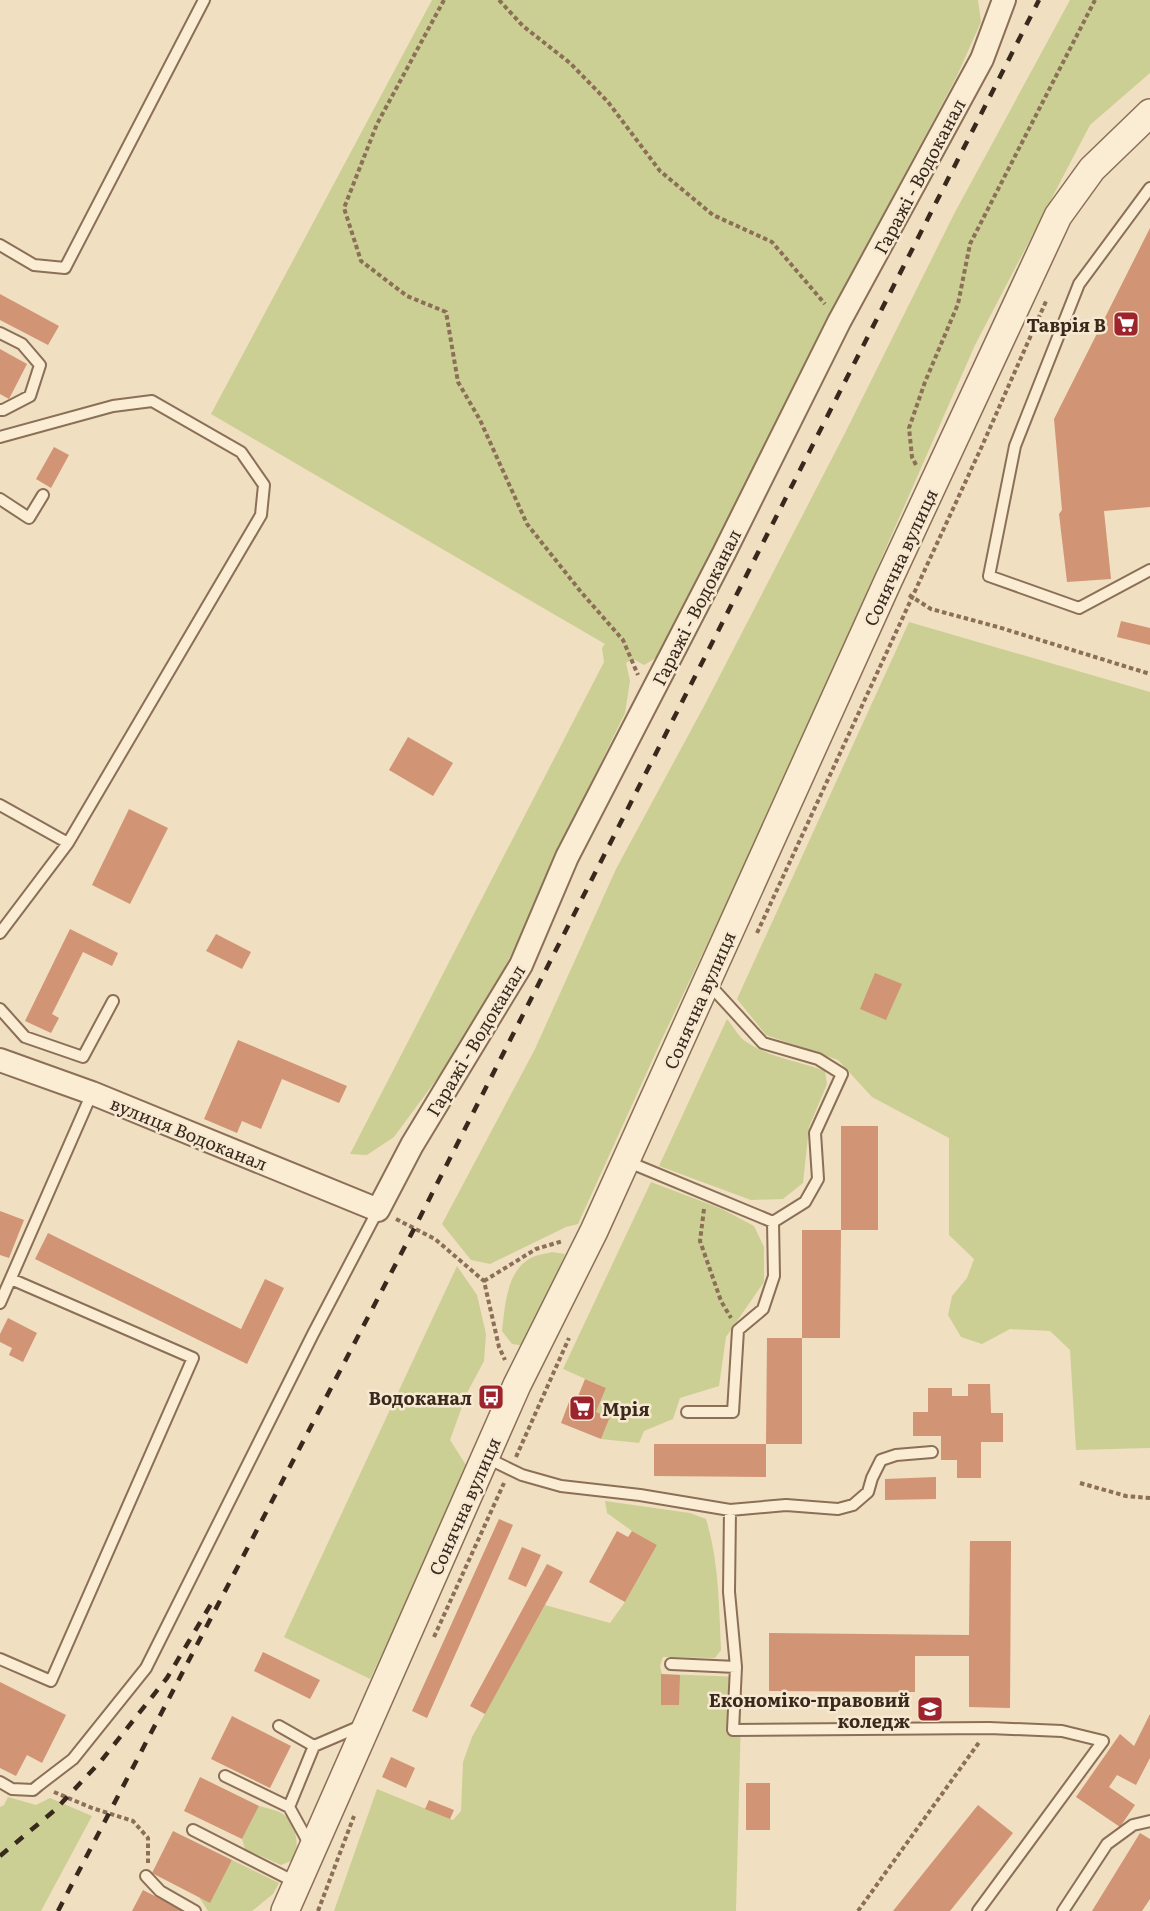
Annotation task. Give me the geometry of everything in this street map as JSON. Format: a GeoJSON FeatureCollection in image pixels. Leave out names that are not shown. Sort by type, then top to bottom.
{"type":"FeatureCollection","features":[{"type":"Feature","properties":{"kind":"street","name":"Гаражі - Водоканал"},"geometry":{"type":"LineString","coordinates":[[378,1210],[412,1144],[521,965],[567,857],[724,554],[839,322],[982,59],[1004,0]]}},
{"type":"Feature","properties":{"kind":"street","name":"Сонячна вулиця"},"geometry":{"type":"LineString","coordinates":[[285,1911],[517,1385],[594,1231],[888,581],[1058,216],[1092,169],[1150,113]]}},
{"type":"Feature","properties":{"kind":"street","name":"вулиця Водоканал"},"geometry":{"type":"LineString","coordinates":[[0,1059],[378,1210]]}},
{"type":"Feature","properties":{"kind":"lane"},"geometry":{"type":"LineString","coordinates":[[0,245],[34,265],[65,268],[204,0]]}},
{"type":"Feature","properties":{"kind":"lane"},"geometry":{"type":"LineString","coordinates":[[1150,188],[1079,284],[1015,446],[989,576],[1079,608],[1150,570]]}},
{"type":"Feature","properties":{"kind":"lane"},"geometry":{"type":"LineString","coordinates":[[0,333],[22,344],[40,365],[30,396],[0,410]]}},
{"type":"Feature","properties":{"kind":"lane"},"geometry":{"type":"LineString","coordinates":[[0,437],[113,406],[152,401],[241,452],[264,485],[261,515],[68,843],[0,933]]}},
{"type":"Feature","properties":{"kind":"lane"},"geometry":{"type":"LineString","coordinates":[[0,499],[29,518],[43,495]]}},
{"type":"Feature","properties":{"kind":"lane"},"geometry":{"type":"LineString","coordinates":[[0,805],[68,843]]}},
{"type":"Feature","properties":{"kind":"lane"},"geometry":{"type":"LineString","coordinates":[[706,982],[763,1043],[818,1059],[842,1074],[815,1133],[818,1179],[805,1202],[773,1222]]}},
{"type":"Feature","properties":{"kind":"lane"},"geometry":{"type":"LineString","coordinates":[[0,1009],[25,1037],[83,1057],[113,1000]]}},
{"type":"Feature","properties":{"kind":"lane"},"geometry":{"type":"LineString","coordinates":[[0,1303],[92,1094]]}},
{"type":"Feature","properties":{"kind":"lane"},"geometry":{"type":"LineString","coordinates":[[626,1161],[773,1222]]}},
{"type":"Feature","properties":{"kind":"lane"},"geometry":{"type":"LineString","coordinates":[[0,1782],[12,1789],[33,1790],[73,1759],[146,1668],[378,1210]]}},
{"type":"Feature","properties":{"kind":"lane"},"geometry":{"type":"LineString","coordinates":[[687,1412],[733,1412],[738,1330],[763,1309],[774,1276],[773,1222]]}},
{"type":"Feature","properties":{"kind":"lane"},"geometry":{"type":"LineString","coordinates":[[0,1659],[51,1681],[193,1358],[11,1279]]}},
{"type":"Feature","properties":{"kind":"lane"},"geometry":{"type":"LineString","coordinates":[[485,1456],[522,1475],[561,1486],[640,1495],[730,1510],[786,1505],[838,1509],[854,1505],[868,1492],[881,1460],[896,1455],[932,1452]]}},
{"type":"Feature","properties":{"kind":"lane"},"geometry":{"type":"LineString","coordinates":[[730,1510],[729,1592],[736,1667],[733,1730],[989,1728],[1062,1731],[1103,1741],[978,1911]]}},
{"type":"Feature","properties":{"kind":"lane"},"geometry":{"type":"LineString","coordinates":[[671,1664],[736,1667]]}},
{"type":"Feature","properties":{"kind":"lane"},"geometry":{"type":"LineString","coordinates":[[289,1807],[314,1746],[369,1722]]}},
{"type":"Feature","properties":{"kind":"lane"},"geometry":{"type":"LineString","coordinates":[[279,1726],[314,1746]]}},
{"type":"Feature","properties":{"kind":"lane"},"geometry":{"type":"LineString","coordinates":[[225,1776],[289,1807],[313,1849]]}},
{"type":"Feature","properties":{"kind":"lane"},"geometry":{"type":"LineString","coordinates":[[1063,1911],[1107,1844],[1133,1825],[1150,1821]]}},
{"type":"Feature","properties":{"kind":"lane"},"geometry":{"type":"LineString","coordinates":[[193,1830],[297,1884]]}},
{"type":"Feature","properties":{"kind":"lane"},"geometry":{"type":"LineString","coordinates":[[146,1876],[160,1891],[195,1911]]}},
{"type":"Feature","properties":{"kind":"path"},"geometry":{"type":"LineString","coordinates":[[444,0],[377,124],[344,208],[361,261],[407,296],[446,312],[458,382],[480,420],[527,524],[623,640],[649,698]]}},
{"type":"Feature","properties":{"kind":"path"},"geometry":{"type":"LineString","coordinates":[[499,0],[523,26],[570,63],[608,102],[660,171],[713,215],[772,242],[839,322]]}},
{"type":"Feature","properties":{"kind":"path"},"geometry":{"type":"LineString","coordinates":[[930,493],[912,457],[909,428],[925,382],[958,304],[970,244],[1095,0]]}},
{"type":"Feature","properties":{"kind":"path"},"geometry":{"type":"LineString","coordinates":[[888,581],[931,609],[998,627],[1150,674]]}},
{"type":"Feature","properties":{"kind":"path"},"geometry":{"type":"LineString","coordinates":[[706,1194],[700,1241],[721,1300],[738,1330]]}},
{"type":"Feature","properties":{"kind":"path"},"geometry":{"type":"LineString","coordinates":[[378,1210],[435,1239],[484,1281],[499,1347],[517,1385]]}},
{"type":"Feature","properties":{"kind":"path"},"geometry":{"type":"LineString","coordinates":[[484,1281],[536,1249],[594,1231]]}},
{"type":"Feature","properties":{"kind":"path"},"geometry":{"type":"LineString","coordinates":[[1080,1483],[1126,1496],[1150,1498]]}},
{"type":"Feature","properties":{"kind":"path"},"geometry":{"type":"LineString","coordinates":[[858,1911],[989,1728]]}},
{"type":"Feature","properties":{"kind":"path"},"geometry":{"type":"LineString","coordinates":[[39,1785],[92,1808],[133,1821],[148,1838],[149,1855],[146,1876]]}},
{"type":"Feature","properties":{"kind":"green space"},"geometry":{"type":"Polygon","coordinates":[[[432,0],[978,0],[981,22],[956,78],[856,265],[659,656],[644,665],[633,659],[626,663],[630,681],[625,713],[490,997],[439,1076],[394,1137],[367,1155],[350,1154],[604,662],[602,648],[605,644],[211,414],[432,0]]]}},
{"type":"Feature","properties":{"kind":"green space"},"geometry":{"type":"Polygon","coordinates":[[[1070,0],[1150,0],[1150,73],[1090,125],[975,345],[774,803],[661,1041],[578,1224],[566,1227],[490,1264],[471,1260],[442,1224],[535,1049],[616,869],[703,708],[844,435],[954,214],[1070,0]]]}},
{"type":"Feature","properties":{"kind":"green space"},"geometry":{"type":"Polygon","coordinates":[[[909,622],[1150,692],[1150,1448],[1076,1450],[1070,1350],[1050,1331],[1010,1329],[982,1344],[961,1337],[948,1315],[952,1296],[967,1278],[974,1259],[949,1235],[949,1138],[872,1097],[838,1060],[766,1035],[737,999],[909,622]]]}},
{"type":"Feature","properties":{"kind":"green space"},"geometry":{"type":"Polygon","coordinates":[[[727,1019],[742,1039],[754,1047],[825,1071],[827,1084],[809,1127],[803,1183],[783,1199],[751,1200],[659,1166],[727,1019]]]}},
{"type":"Feature","properties":{"kind":"green space"},"geometry":{"type":"Polygon","coordinates":[[[651,1182],[722,1209],[754,1226],[764,1247],[764,1282],[726,1337],[719,1386],[680,1398],[673,1419],[644,1431],[639,1443],[601,1439],[610,1417],[596,1412],[606,1388],[563,1369],[651,1182]]]}},
{"type":"Feature","properties":{"kind":"green space"},"geometry":{"type":"Polygon","coordinates":[[[552,1252],[565,1254],[526,1346],[512,1344],[502,1331],[511,1282],[521,1265],[529,1259],[552,1252]]]}},
{"type":"Feature","properties":{"kind":"green space"},"geometry":{"type":"Polygon","coordinates":[[[457,1266],[477,1295],[486,1334],[484,1361],[467,1393],[450,1440],[466,1465],[437,1538],[370,1679],[284,1637],[457,1266]]]}},
{"type":"Feature","properties":{"kind":"green space"},"geometry":{"type":"Polygon","coordinates":[[[605,1501],[690,1513],[706,1519],[716,1568],[721,1650],[715,1658],[663,1657],[660,1666],[662,1674],[742,1677],[736,1911],[334,1911],[377,1789],[453,1820],[461,1811],[463,1762],[472,1737],[545,1605],[610,1623],[625,1602],[657,1545],[607,1513],[605,1501]]]}},
{"type":"Feature","properties":{"kind":"green space"},"geometry":{"type":"Polygon","coordinates":[[[8,1797],[36,1805],[50,1798],[92,1816],[41,1911],[0,1911],[0,1807],[4,1805],[8,1797]]]}},
{"type":"Feature","properties":{"kind":"green space"},"geometry":{"type":"Polygon","coordinates":[[[259,1806],[274,1810],[288,1818],[294,1828],[296,1859],[281,1865],[245,1849],[242,1839],[259,1806]]]}},
{"type":"Feature","properties":{"kind":"green space"},"geometry":{"type":"Polygon","coordinates":[[[232,1860],[279,1883],[273,1894],[252,1911],[208,1911],[199,1897],[210,1902],[232,1860]]]}},
{"type":"Feature","properties":{"kind":"building","name":"Таврія В"},"geometry":{"type":"Polygon","coordinates":[[[1150,228],[1150,507],[1104,511],[1111,579],[1067,582],[1059,514],[1062,510],[1054,419],[1150,228]]]}},
{"type":"Feature","properties":{"kind":"building"},"geometry":{"type":"Polygon","coordinates":[[[0,294],[59,326],[48,345],[0,320],[0,294]]]}},
{"type":"Feature","properties":{"kind":"building"},"geometry":{"type":"Polygon","coordinates":[[[0,349],[27,364],[9,399],[0,394],[0,349]]]}},
{"type":"Feature","properties":{"kind":"building"},"geometry":{"type":"Polygon","coordinates":[[[54,447],[69,455],[51,488],[36,479],[54,447]]]}},
{"type":"Feature","properties":{"kind":"building"},"geometry":{"type":"Polygon","coordinates":[[[1121,621],[1150,628],[1150,645],[1117,637],[1121,621]]]}},
{"type":"Feature","properties":{"kind":"building"},"geometry":{"type":"Polygon","coordinates":[[[408,737],[453,763],[433,796],[389,770],[408,737]]]}},
{"type":"Feature","properties":{"kind":"building"},"geometry":{"type":"Polygon","coordinates":[[[129,809],[168,828],[130,904],[92,885],[129,809]]]}},
{"type":"Feature","properties":{"kind":"building"},"geometry":{"type":"Polygon","coordinates":[[[70,929],[118,953],[112,966],[83,952],[52,1014],[59,1018],[51,1033],[25,1021],[70,929]]]}},
{"type":"Feature","properties":{"kind":"building"},"geometry":{"type":"Polygon","coordinates":[[[216,934],[251,952],[242,969],[206,951],[216,934]]]}},
{"type":"Feature","properties":{"kind":"building"},"geometry":{"type":"Polygon","coordinates":[[[875,973],[902,984],[886,1020],[860,1009],[875,973]]]}},
{"type":"Feature","properties":{"kind":"building"},"geometry":{"type":"Polygon","coordinates":[[[238,1040],[347,1086],[339,1103],[282,1079],[261,1129],[242,1121],[237,1133],[204,1119],[238,1040]]]}},
{"type":"Feature","properties":{"kind":"building"},"geometry":{"type":"Polygon","coordinates":[[[841,1126],[878,1126],[878,1230],[841,1230],[841,1126]]]}},
{"type":"Feature","properties":{"kind":"building"},"geometry":{"type":"Polygon","coordinates":[[[0,1211],[24,1220],[9,1258],[0,1255],[0,1211]]]}},
{"type":"Feature","properties":{"kind":"building"},"geometry":{"type":"Polygon","coordinates":[[[802,1230],[841,1230],[840,1338],[802,1338],[802,1230]]]}},
{"type":"Feature","properties":{"kind":"building"},"geometry":{"type":"Polygon","coordinates":[[[48,1233],[241,1329],[265,1279],[284,1288],[247,1364],[35,1259],[48,1233]]]}},
{"type":"Feature","properties":{"kind":"building"},"geometry":{"type":"Polygon","coordinates":[[[8,1318],[37,1333],[23,1362],[9,1355],[12,1348],[0,1342],[0,1334],[8,1318]]]}},
{"type":"Feature","properties":{"kind":"building"},"geometry":{"type":"Polygon","coordinates":[[[767,1338],[802,1338],[802,1444],[766,1444],[767,1338]]]}},
{"type":"Feature","properties":{"kind":"building","name":"Мрія"},"geometry":{"type":"Polygon","coordinates":[[[585,1379],[606,1388],[596,1412],[610,1417],[601,1439],[561,1423],[569,1402],[575,1404],[585,1379]]]}},
{"type":"Feature","properties":{"kind":"building"},"geometry":{"type":"Polygon","coordinates":[[[968,1384],[990,1384],[991,1413],[1003,1413],[1003,1442],[981,1442],[981,1478],[957,1478],[957,1460],[941,1460],[941,1436],[913,1436],[913,1412],[928,1412],[928,1388],[952,1388],[952,1396],[968,1396],[968,1384]]]}},
{"type":"Feature","properties":{"kind":"building"},"geometry":{"type":"Polygon","coordinates":[[[654,1444],[766,1444],[766,1477],[654,1476],[654,1444]]]}},
{"type":"Feature","properties":{"kind":"building"},"geometry":{"type":"Polygon","coordinates":[[[936,1477],[936,1499],[885,1500],[885,1479],[936,1477]]]}},
{"type":"Feature","properties":{"kind":"building"},"geometry":{"type":"Polygon","coordinates":[[[499,1519],[513,1525],[427,1718],[412,1711],[499,1519]]]}},
{"type":"Feature","properties":{"kind":"building"},"geometry":{"type":"Polygon","coordinates":[[[617,1531],[628,1537],[632,1531],[657,1545],[625,1602],[589,1582],[617,1531]]]}},
{"type":"Feature","properties":{"kind":"building"},"geometry":{"type":"Polygon","coordinates":[[[970,1541],[1011,1541],[1010,1708],[969,1707],[969,1656],[915,1656],[915,1692],[769,1691],[769,1633],[969,1635],[970,1541]]]}},
{"type":"Feature","properties":{"kind":"building"},"geometry":{"type":"Polygon","coordinates":[[[522,1547],[541,1555],[526,1587],[508,1579],[522,1547]]]}},
{"type":"Feature","properties":{"kind":"building"},"geometry":{"type":"Polygon","coordinates":[[[547,1564],[563,1572],[485,1714],[470,1706],[547,1564]]]}},
{"type":"Feature","properties":{"kind":"building"},"geometry":{"type":"Polygon","coordinates":[[[263,1652],[320,1680],[310,1699],[254,1671],[263,1652]]]}},
{"type":"Feature","properties":{"kind":"building"},"geometry":{"type":"Polygon","coordinates":[[[661,1674],[680,1675],[679,1705],[661,1705],[661,1674]]]}},
{"type":"Feature","properties":{"kind":"building"},"geometry":{"type":"Polygon","coordinates":[[[0,1682],[66,1715],[42,1763],[27,1755],[16,1776],[0,1768],[0,1682]]]}},
{"type":"Feature","properties":{"kind":"building"},"geometry":{"type":"Polygon","coordinates":[[[1150,1714],[1150,1758],[1136,1785],[1117,1775],[1109,1787],[1135,1805],[1120,1827],[1076,1797],[1120,1734],[1134,1746],[1150,1714]]]}},
{"type":"Feature","properties":{"kind":"building"},"geometry":{"type":"Polygon","coordinates":[[[232,1716],[291,1746],[270,1788],[211,1759],[232,1716]]]}},
{"type":"Feature","properties":{"kind":"building"},"geometry":{"type":"Polygon","coordinates":[[[391,1757],[415,1768],[406,1788],[382,1777],[391,1757]]]}},
{"type":"Feature","properties":{"kind":"building"},"geometry":{"type":"Polygon","coordinates":[[[200,1777],[259,1806],[242,1839],[184,1811],[200,1777]]]}},
{"type":"Feature","properties":{"kind":"building"},"geometry":{"type":"Polygon","coordinates":[[[746,1783],[770,1783],[770,1830],[746,1830],[746,1783]]]}},
{"type":"Feature","properties":{"kind":"building"},"geometry":{"type":"Polygon","coordinates":[[[429,1800],[454,1810],[450,1819],[425,1809],[429,1800]]]}},
{"type":"Feature","properties":{"kind":"building"},"geometry":{"type":"Polygon","coordinates":[[[978,1805],[1013,1833],[950,1911],[893,1911],[978,1805]]]}},
{"type":"Feature","properties":{"kind":"building"},"geometry":{"type":"Polygon","coordinates":[[[173,1831],[232,1860],[210,1903],[152,1873],[173,1831]]]}},
{"type":"Feature","properties":{"kind":"building"},"geometry":{"type":"Polygon","coordinates":[[[1140,1833],[1150,1839],[1150,1899],[1142,1911],[1092,1911],[1140,1833]]]}},
{"type":"Feature","properties":{"kind":"building"},"geometry":{"type":"Polygon","coordinates":[[[143,1890],[184,1911],[132,1911],[143,1890]]]}},
{"type":"Feature","properties":{"kind":"railway"},"geometry":{"type":"LineString","coordinates":[[58,1911],[414,1229],[1039,0]]}},
{"type":"Feature","properties":{"kind":"railway"},"geometry":{"type":"LineString","coordinates":[[0,1856],[55,1810],[101,1761],[167,1678],[211,1604]]}},
{"type":"Feature","properties":{"kind":"place","name":"Таврія В"},"geometry":{"type":"Point","coordinates":[1126,324]}},
{"type":"Feature","properties":{"kind":"place","name":"Водоканал"},"geometry":{"type":"Point","coordinates":[491,1397]}},
{"type":"Feature","properties":{"kind":"place","name":"Мрія"},"geometry":{"type":"Point","coordinates":[582,1408]}},
{"type":"Feature","properties":{"kind":"place","name":"Економіко-правовий коледж"},"geometry":{"type":"Point","coordinates":[930,1709]}}]}
